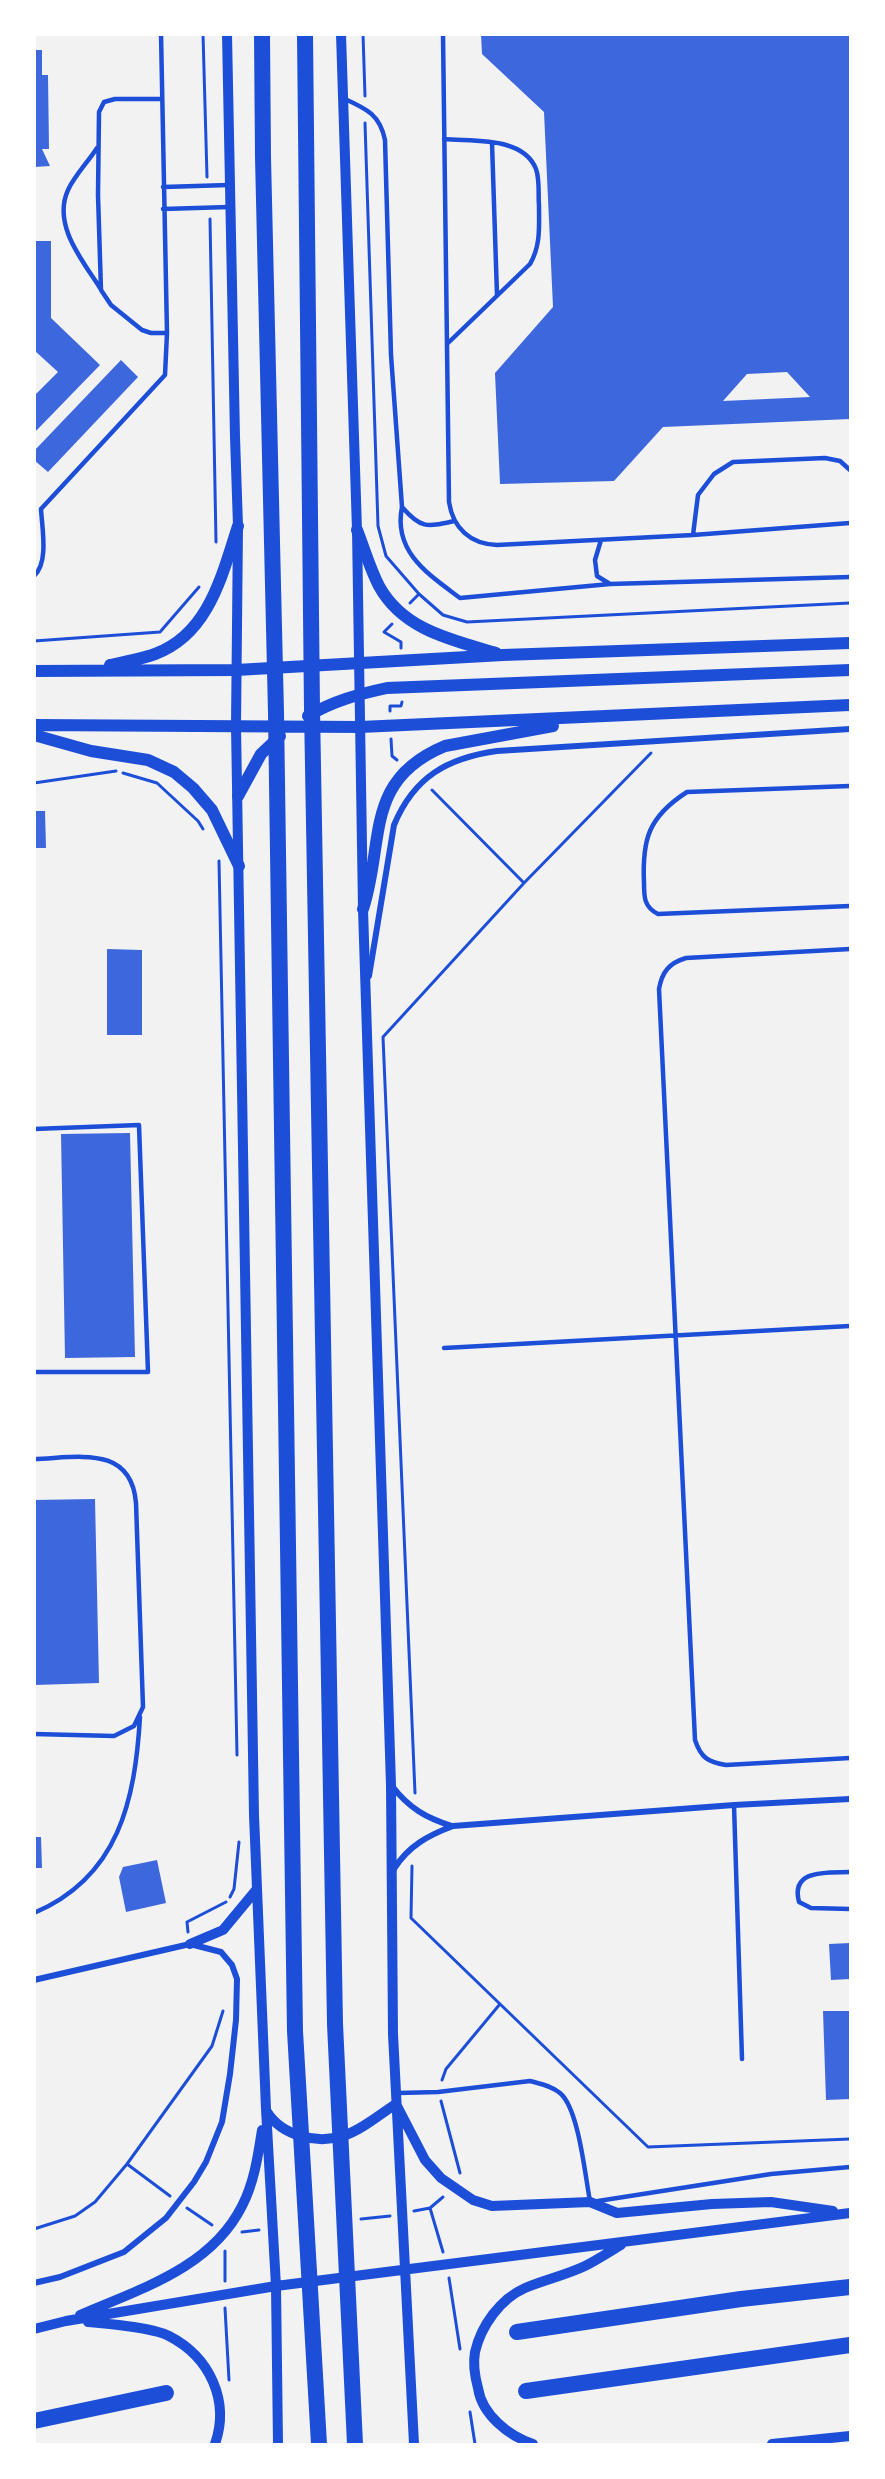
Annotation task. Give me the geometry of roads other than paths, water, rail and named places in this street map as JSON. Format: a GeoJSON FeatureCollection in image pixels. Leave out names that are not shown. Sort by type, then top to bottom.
{"type":"FeatureCollection","features":[{"type":"Feature","properties":{"kind":"highway"},"geometry":{"type":"LineString","coordinates":[[262,34],[276,713],[295,2031],[319,2445]]}},
{"type":"Feature","properties":{"kind":"highway"},"geometry":{"type":"LineString","coordinates":[[305,34],[312,721],[335,2024],[355,2445]]}},
{"type":"Feature","properties":{"kind":"highway"},"geometry":{"type":"LineString","coordinates":[[517,2332],[741,2299],[850,2287]]}},
{"type":"Feature","properties":{"kind":"highway"},"geometry":{"type":"LineString","coordinates":[[526,2391],[850,2344]]}},
{"type":"Feature","properties":{"kind":"highway"},"geometry":{"type":"LineString","coordinates":[[34,2421],[166,2393]]}},
{"type":"Feature","properties":{"kind":"main road"},"geometry":{"type":"LineString","coordinates":[[90,670],[156,654],[183,638],[202,618],[214,597],[238,526]]}},
{"type":"Feature","properties":{"kind":"main road"},"geometry":{"type":"LineString","coordinates":[[357,530],[379,586],[401,614],[428,631],[503,655]]}},
{"type":"Feature","properties":{"kind":"main road"},"geometry":{"type":"LineString","coordinates":[[34,671],[236,670],[359,665],[503,655],[850,643]]}},
{"type":"Feature","properties":{"kind":"main road"},"geometry":{"type":"LineString","coordinates":[[238,796],[261,754],[289,726],[325,706],[360,694],[402,688],[850,670]]}},
{"type":"Feature","properties":{"kind":"main road"},"geometry":{"type":"LineString","coordinates":[[34,725],[360,727],[850,705]]}},
{"type":"Feature","properties":{"kind":"main road"},"geometry":{"type":"LineString","coordinates":[[363,909],[371,884],[378,822],[384,803],[407,770],[444,746],[589,718]]}},
{"type":"Feature","properties":{"kind":"main road"},"geometry":{"type":"LineString","coordinates":[[34,735],[91,751],[148,759],[174,772],[194,788],[212,810],[239,866]]}},
{"type":"Feature","properties":{"kind":"street"},"geometry":{"type":"LineString","coordinates":[[227,34],[232,185],[234,437],[238,526],[236,726],[252,1697],[257,1889],[276,2286],[278,2445]]}},
{"type":"Feature","properties":{"kind":"street"},"geometry":{"type":"LineString","coordinates":[[341,34],[357,530],[363,909],[391,1785],[396,2098],[414,2445]]}},
{"type":"Feature","properties":{"kind":"street"},"geometry":{"type":"LineString","coordinates":[[367,992],[394,825],[401,808],[422,780],[452,762],[480,753],[497,751],[850,729]]}},
{"type":"Feature","properties":{"kind":"street"},"geometry":{"type":"LineString","coordinates":[[391,1785],[415,1810],[433,1820],[453,1826]]}},
{"type":"Feature","properties":{"kind":"street"},"geometry":{"type":"LineString","coordinates":[[392,1871],[412,1847],[431,1834],[453,1826],[734,1805],[850,1799]]}},
{"type":"Feature","properties":{"kind":"street"},"geometry":{"type":"LineString","coordinates":[[34,1980],[190,1944],[223,1930],[257,1889]]}},
{"type":"Feature","properties":{"kind":"street"},"geometry":{"type":"LineString","coordinates":[[34,2283],[60,2277],[105,2261],[145,2237],[179,2203],[206,2162],[222,2122],[236,2020],[237,1979],[232,1965],[221,1952],[190,1944]]}},
{"type":"Feature","properties":{"kind":"street"},"geometry":{"type":"LineString","coordinates":[[266,2109],[273,2122],[295,2135],[319,2139],[344,2136],[396,2098]]}},
{"type":"Feature","properties":{"kind":"street"},"geometry":{"type":"LineString","coordinates":[[396,2098],[425,2160],[453,2188],[473,2200],[492,2206],[590,2202],[617,2213],[712,2204],[771,2202],[849,2213]]}},
{"type":"Feature","properties":{"kind":"street"},"geometry":{"type":"LineString","coordinates":[[66,2321],[169,2277],[197,2259],[225,2234],[242,2206],[256,2166],[266,2109]]}},
{"type":"Feature","properties":{"kind":"street"},"geometry":{"type":"LineString","coordinates":[[34,2329],[66,2321],[276,2286],[849,2213]]}},
{"type":"Feature","properties":{"kind":"street"},"geometry":{"type":"LineString","coordinates":[[533,2445],[497,2423],[479,2395],[475,2373],[475,2353],[482,2332],[493,2314],[508,2299],[523,2289],[585,2266],[626,2242]]}},
{"type":"Feature","properties":{"kind":"street"},"geometry":{"type":"LineString","coordinates":[[66,2321],[100,2323],[168,2335],[196,2354],[212,2376],[220,2403],[219,2432],[215,2445]]}},
{"type":"Feature","properties":{"kind":"street"},"geometry":{"type":"LineString","coordinates":[[772,2445],[850,2436]]}},
{"type":"Feature","properties":{"kind":"lane"},"geometry":{"type":"LineString","coordinates":[[34,576],[40,570],[43,559],[41,509],[165,375],[167,333],[161,34]]}},
{"type":"Feature","properties":{"kind":"lane"},"geometry":{"type":"LineString","coordinates":[[443,34],[449,502],[454,521],[468,537],[487,544],[693,535],[850,523]]}},
{"type":"Feature","properties":{"kind":"lane"},"geometry":{"type":"LineString","coordinates":[[101,290],[99,112],[104,102],[115,99],[162,99]]}},
{"type":"Feature","properties":{"kind":"lane"},"geometry":{"type":"LineString","coordinates":[[343,99],[365,108],[382,125],[385,140],[391,356],[402,507],[398,524],[403,543],[427,573],[460,598],[610,584],[850,577]]}},
{"type":"Feature","properties":{"kind":"lane"},"geometry":{"type":"LineString","coordinates":[[444,139],[515,147],[524,152],[537,170],[538,181],[537,248],[530,264],[447,344]]}},
{"type":"Feature","properties":{"kind":"lane"},"geometry":{"type":"LineString","coordinates":[[492,143],[496,295]]}},
{"type":"Feature","properties":{"kind":"lane"},"geometry":{"type":"LineString","coordinates":[[98,145],[67,192],[64,205],[68,236],[111,304],[142,330],[167,333]]}},
{"type":"Feature","properties":{"kind":"lane"},"geometry":{"type":"LineString","coordinates":[[163,187],[232,185]]}},
{"type":"Feature","properties":{"kind":"lane"},"geometry":{"type":"LineString","coordinates":[[163,209],[232,207]]}},
{"type":"Feature","properties":{"kind":"lane"},"geometry":{"type":"LineString","coordinates":[[693,535],[698,495],[714,474],[734,462],[825,458],[840,461],[850,470]]}},
{"type":"Feature","properties":{"kind":"lane"},"geometry":{"type":"LineString","coordinates":[[402,507],[413,520],[427,527],[454,521]]}},
{"type":"Feature","properties":{"kind":"lane"},"geometry":{"type":"LineString","coordinates":[[601,540],[595,560],[597,576],[610,584]]}},
{"type":"Feature","properties":{"kind":"lane"},"geometry":{"type":"LineString","coordinates":[[850,786],[687,792],[656,821],[645,839],[642,854],[645,902],[650,910],[658,914],[850,906]]}},
{"type":"Feature","properties":{"kind":"lane"},"geometry":{"type":"LineString","coordinates":[[850,950],[686,958],[667,968],[661,978],[659,989],[695,1740],[701,1756],[710,1762],[726,1765],[850,1758]]}},
{"type":"Feature","properties":{"kind":"lane"},"geometry":{"type":"LineString","coordinates":[[34,1129],[139,1125],[148,1372],[34,1372]]}},
{"type":"Feature","properties":{"kind":"lane"},"geometry":{"type":"LineString","coordinates":[[444,1348],[850,1326]]}},
{"type":"Feature","properties":{"kind":"lane"},"geometry":{"type":"LineString","coordinates":[[34,1460],[101,1458],[118,1466],[131,1479],[135,1491],[143,1707],[140,1717],[137,1763],[119,1831],[102,1858],[81,1881],[50,1906],[34,1913]]}},
{"type":"Feature","properties":{"kind":"lane"},"geometry":{"type":"LineString","coordinates":[[34,1734],[114,1736],[125,1733],[140,1717]]}},
{"type":"Feature","properties":{"kind":"lane"},"geometry":{"type":"LineString","coordinates":[[734,1805],[742,2059]]}},
{"type":"Feature","properties":{"kind":"lane"},"geometry":{"type":"LineString","coordinates":[[850,1872],[820,1873],[806,1877],[798,1886],[797,1895],[800,1902],[811,1908],[850,1909]]}},
{"type":"Feature","properties":{"kind":"lane"},"geometry":{"type":"LineString","coordinates":[[396,2098],[530,2081],[545,2084],[560,2093],[573,2114],[590,2202],[771,2174],[850,2167]]}}]}
